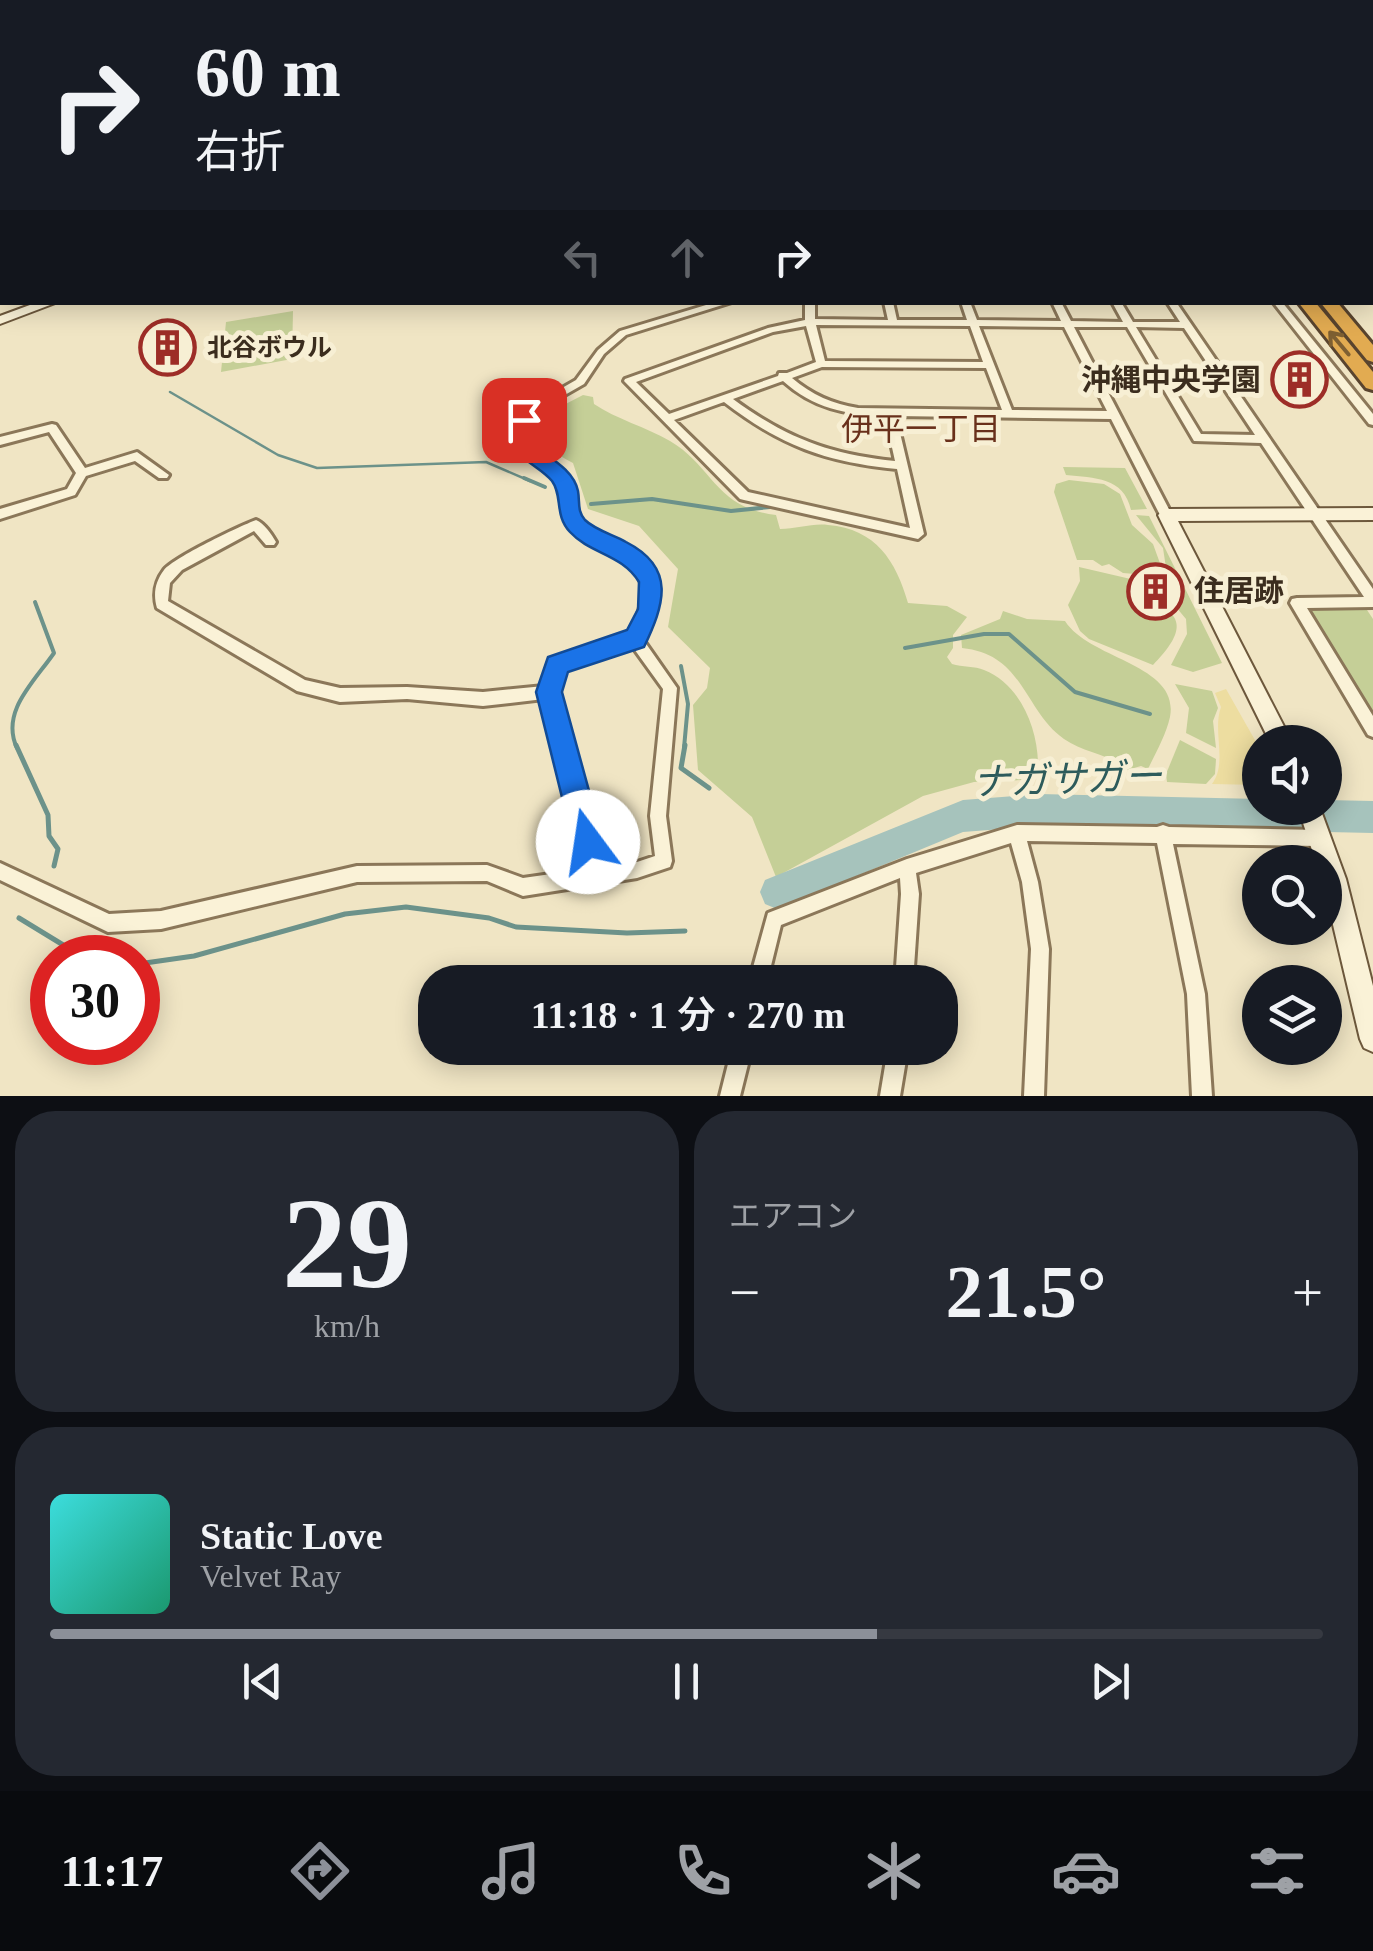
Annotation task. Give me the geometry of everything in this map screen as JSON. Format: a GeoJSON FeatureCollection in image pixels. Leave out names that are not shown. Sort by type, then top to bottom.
{"type":"FeatureCollection","features":[{"type":"Feature","properties":{"kind":"highway"},"geometry":{"type":"LineString","coordinates":[[1308,305],[1373,384]]}},
{"type":"Feature","properties":{"kind":"highway"},"geometry":{"type":"LineString","coordinates":[[1330,305],[1373,356]]}},
{"type":"Feature","properties":{"kind":"street"},"geometry":{"type":"LineString","coordinates":[[527,0],[544,0]]}},
{"type":"Feature","properties":{"kind":"street"},"geometry":{"type":"LineString","coordinates":[[636,639],[650,609],[651,582],[640,564],[624,551],[579,528],[568,511],[567,489],[557,473],[526,450],[524,420],[538,406],[580,382],[601,352],[623,333],[718,305]]}},
{"type":"Feature","properties":{"kind":"street"},"geometry":{"type":"LineString","coordinates":[[810,305],[810,322],[821,364]]}},
{"type":"Feature","properties":{"kind":"street"},"geometry":{"type":"LineString","coordinates":[[889,305],[893,322]]}},
{"type":"Feature","properties":{"kind":"street"},"geometry":{"type":"LineString","coordinates":[[966,305],[1008,413]]}},
{"type":"Feature","properties":{"kind":"street"},"geometry":{"type":"LineString","coordinates":[[1058,305],[1272,725]]}},
{"type":"Feature","properties":{"kind":"street"},"geometry":{"type":"LineString","coordinates":[[1118,305],[1198,438],[1263,439]]}},
{"type":"Feature","properties":{"kind":"street"},"geometry":{"type":"LineString","coordinates":[[1173,305],[1373,601]]}},
{"type":"Feature","properties":{"kind":"street"},"geometry":{"type":"LineString","coordinates":[[1279,305],[1373,420]]}},
{"type":"Feature","properties":{"kind":"street"},"geometry":{"type":"LineString","coordinates":[[0,320],[32,306]]}},
{"type":"Feature","properties":{"kind":"street"},"geometry":{"type":"LineString","coordinates":[[890,412],[918,534],[744,496],[628,380],[772,330],[810,322],[1186,325]]}},
{"type":"Feature","properties":{"kind":"street"},"geometry":{"type":"LineString","coordinates":[[669,418],[821,364],[988,365]]}},
{"type":"Feature","properties":{"kind":"street"},"geometry":{"type":"LineString","coordinates":[[783,375],[796,389],[822,404],[858,412],[1116,415]]}},
{"type":"Feature","properties":{"kind":"street"},"geometry":{"type":"LineString","coordinates":[[724,397],[771,432],[808,451],[844,461],[903,466]]}},
{"type":"Feature","properties":{"kind":"street"},"geometry":{"type":"LineString","coordinates":[[0,440],[52,428],[82,473]]}},
{"type":"Feature","properties":{"kind":"street"},"geometry":{"type":"LineString","coordinates":[[0,514],[71,492],[82,473],[137,456],[164,475]]}},
{"type":"Feature","properties":{"kind":"street"},"geometry":{"type":"LineString","coordinates":[[1166,515],[1373,514]]}},
{"type":"Feature","properties":{"kind":"street"},"geometry":{"type":"LineString","coordinates":[[270,542],[256,525],[177,566],[166,575],[160,588],[162,604],[302,686],[340,696],[407,693],[482,699],[549,692]]}},
{"type":"Feature","properties":{"kind":"street"},"geometry":{"type":"LineString","coordinates":[[1373,601],[1297,603],[1373,730]]}},
{"type":"Feature","properties":{"kind":"street"},"geometry":{"type":"LineString","coordinates":[[596,874],[549,692],[557,665],[596,648],[636,639]]}},
{"type":"Feature","properties":{"kind":"street"},"geometry":{"type":"LineString","coordinates":[[0,871],[108,923],[160,920],[357,874],[487,873],[523,887],[636,870],[664,861],[658,816],[670,688],[636,639]]}},
{"type":"Feature","properties":{"kind":"street"},"geometry":{"type":"LineString","coordinates":[[1315,825],[1334,879],[1373,1039]]}},
{"type":"Feature","properties":{"kind":"street"},"geometry":{"type":"LineString","coordinates":[[762,965],[774,919],[907,867],[1016,832],[1319,838]]}},
{"type":"Feature","properties":{"kind":"street"},"geometry":{"type":"LineString","coordinates":[[1016,832],[1030,882],[1040,949],[1034,1096]]}},
{"type":"Feature","properties":{"kind":"street"},"geometry":{"type":"LineString","coordinates":[[1163,833],[1196,994],[1202,1096]]}},
{"type":"Feature","properties":{"kind":"street"},"geometry":{"type":"LineString","coordinates":[[905,965],[910,894],[907,867]]}},
{"type":"Feature","properties":{"kind":"street"},"geometry":{"type":"LineString","coordinates":[[730,1096],[738,1065]]}},
{"type":"Feature","properties":{"kind":"street"},"geometry":{"type":"LineString","coordinates":[[890,1096],[895,1065]]}},
{"type":"Feature","properties":{"kind":"green space"},"geometry":{"type":"Polygon","coordinates":[[[293,311],[292,359],[221,372],[226,322],[293,311]]]}},
{"type":"Feature","properties":{"kind":"green space"},"geometry":{"type":"Polygon","coordinates":[[[583,395],[593,397],[594,404],[603,409],[670,441],[727,495],[756,511],[776,515],[780,529],[822,525],[859,533],[890,561],[908,603],[947,606],[967,617],[953,635],[953,648],[947,657],[952,664],[984,670],[997,677],[1017,696],[1030,721],[1038,762],[1022,780],[974,782],[923,796],[776,877],[752,817],[698,770],[693,705],[707,688],[710,668],[668,627],[678,569],[639,526],[588,509],[573,463],[555,452],[543,438],[540,424],[554,410],[583,395]]]}},
{"type":"Feature","properties":{"kind":"green space"},"geometry":{"type":"Polygon","coordinates":[[[1063,467],[1125,468],[1147,509],[1131,510],[1115,485],[1066,475],[1063,467]]]}},
{"type":"Feature","properties":{"kind":"green space"},"geometry":{"type":"Polygon","coordinates":[[[1069,480],[1104,484],[1120,494],[1132,525],[1153,544],[1161,566],[1157,570],[1144,567],[1135,574],[1093,560],[1077,560],[1054,492],[1056,484],[1069,480]]]}},
{"type":"Feature","properties":{"kind":"green space"},"geometry":{"type":"Polygon","coordinates":[[[1136,515],[1149,516],[1222,663],[1193,672],[1171,665],[1187,634],[1186,619],[1171,601],[1163,548],[1136,515]]]}},
{"type":"Feature","properties":{"kind":"green space"},"geometry":{"type":"Polygon","coordinates":[[[1079,567],[1135,580],[1145,600],[1170,612],[1177,627],[1175,635],[1153,665],[1089,639],[1080,631],[1068,605],[1080,581],[1079,567]]]}},
{"type":"Feature","properties":{"kind":"green space"},"geometry":{"type":"Polygon","coordinates":[[[1311,608],[1367,610],[1373,619],[1373,717],[1309,613],[1311,608]]]}},
{"type":"Feature","properties":{"kind":"green space"},"geometry":{"type":"Polygon","coordinates":[[[1003,611],[1027,619],[1065,621],[1093,645],[1161,685],[1169,699],[1170,717],[1148,769],[1141,766],[1127,770],[1064,739],[1040,714],[1011,672],[983,652],[962,648],[961,635],[1000,619],[1003,611]]]}},
{"type":"Feature","properties":{"kind":"green space"},"geometry":{"type":"Polygon","coordinates":[[[1175,684],[1212,691],[1218,708],[1213,721],[1216,748],[1186,733],[1189,708],[1175,684]]]}},
{"type":"Feature","properties":{"kind":"green space"},"geometry":{"type":"Polygon","coordinates":[[[1180,740],[1216,759],[1215,774],[1206,784],[1167,782],[1166,774],[1180,740]]]}},
{"type":"Feature","properties":{"kind":"sand"},"geometry":{"type":"Polygon","coordinates":[[[1226,689],[1246,725],[1242,725],[1242,785],[1212,784],[1220,757],[1221,707],[1215,693],[1226,689]]]}},
{"type":"Feature","properties":{"kind":"waterway"},"geometry":{"type":"LineString","coordinates":[[170,392],[278,455],[317,468],[486,462],[530,481]]}},
{"type":"Feature","properties":{"kind":"waterway"},"geometry":{"type":"LineString","coordinates":[[524,478],[545,487]]}},
{"type":"Feature","properties":{"kind":"waterway"},"geometry":{"type":"LineString","coordinates":[[591,504],[652,499],[731,511],[770,507]]}},
{"type":"Feature","properties":{"kind":"waterway","name":"ナガサガー"},"geometry":{"type":"LineString","coordinates":[[16,746],[13,735],[16,710],[54,653],[35,602]]}},
{"type":"Feature","properties":{"kind":"waterway"},"geometry":{"type":"LineString","coordinates":[[905,648],[984,634],[1009,634],[1075,692],[1150,714]]}},
{"type":"Feature","properties":{"kind":"waterway"},"geometry":{"type":"LineString","coordinates":[[681,666],[688,704],[684,748]]}},
{"type":"Feature","properties":{"kind":"waterway"},"geometry":{"type":"LineString","coordinates":[[685,745],[681,768],[709,788]]}},
{"type":"Feature","properties":{"kind":"waterway","name":"ナガサガー"},"geometry":{"type":"LineString","coordinates":[[16,746],[48,815],[49,836],[58,849],[54,866]]}},
{"type":"Feature","properties":{"kind":"waterway","name":"ナガサガー"},"geometry":{"type":"LineString","coordinates":[[777,892],[963,816],[1039,810],[1373,817]]}},
{"type":"Feature","properties":{"kind":"waterway","name":"ナガサガー"},"geometry":{"type":"LineString","coordinates":[[160,961],[194,956],[345,914],[406,907],[489,918],[516,927],[627,933],[685,931]]}},
{"type":"Feature","properties":{"kind":"waterway","name":"ナガサガー"},"geometry":{"type":"LineString","coordinates":[[19,918],[47,935]]}},
{"type":"Feature","properties":{"kind":"place","name":"北谷ボウル"},"geometry":{"type":"Point","coordinates":[168,347]}},
{"type":"Feature","properties":{"kind":"place","name":"沖縄中央学園"},"geometry":{"type":"Point","coordinates":[1300,380]}},
{"type":"Feature","properties":{"kind":"place","name":"住居跡"},"geometry":{"type":"Point","coordinates":[1155,591]}},
{"type":"Feature","properties":{"kind":"district","name":"伊平一丁目"},"geometry":{"type":"Point","coordinates":[921,429]}},
{"type":"Feature","properties":{"kind":"route"},"geometry":{"type":"LineString","coordinates":[[524,420],[526,450],[557,473],[567,489],[568,511],[579,528],[624,551],[640,564],[651,582],[650,609],[636,639],[596,648],[557,665],[549,692],[588,842]]}}]}
